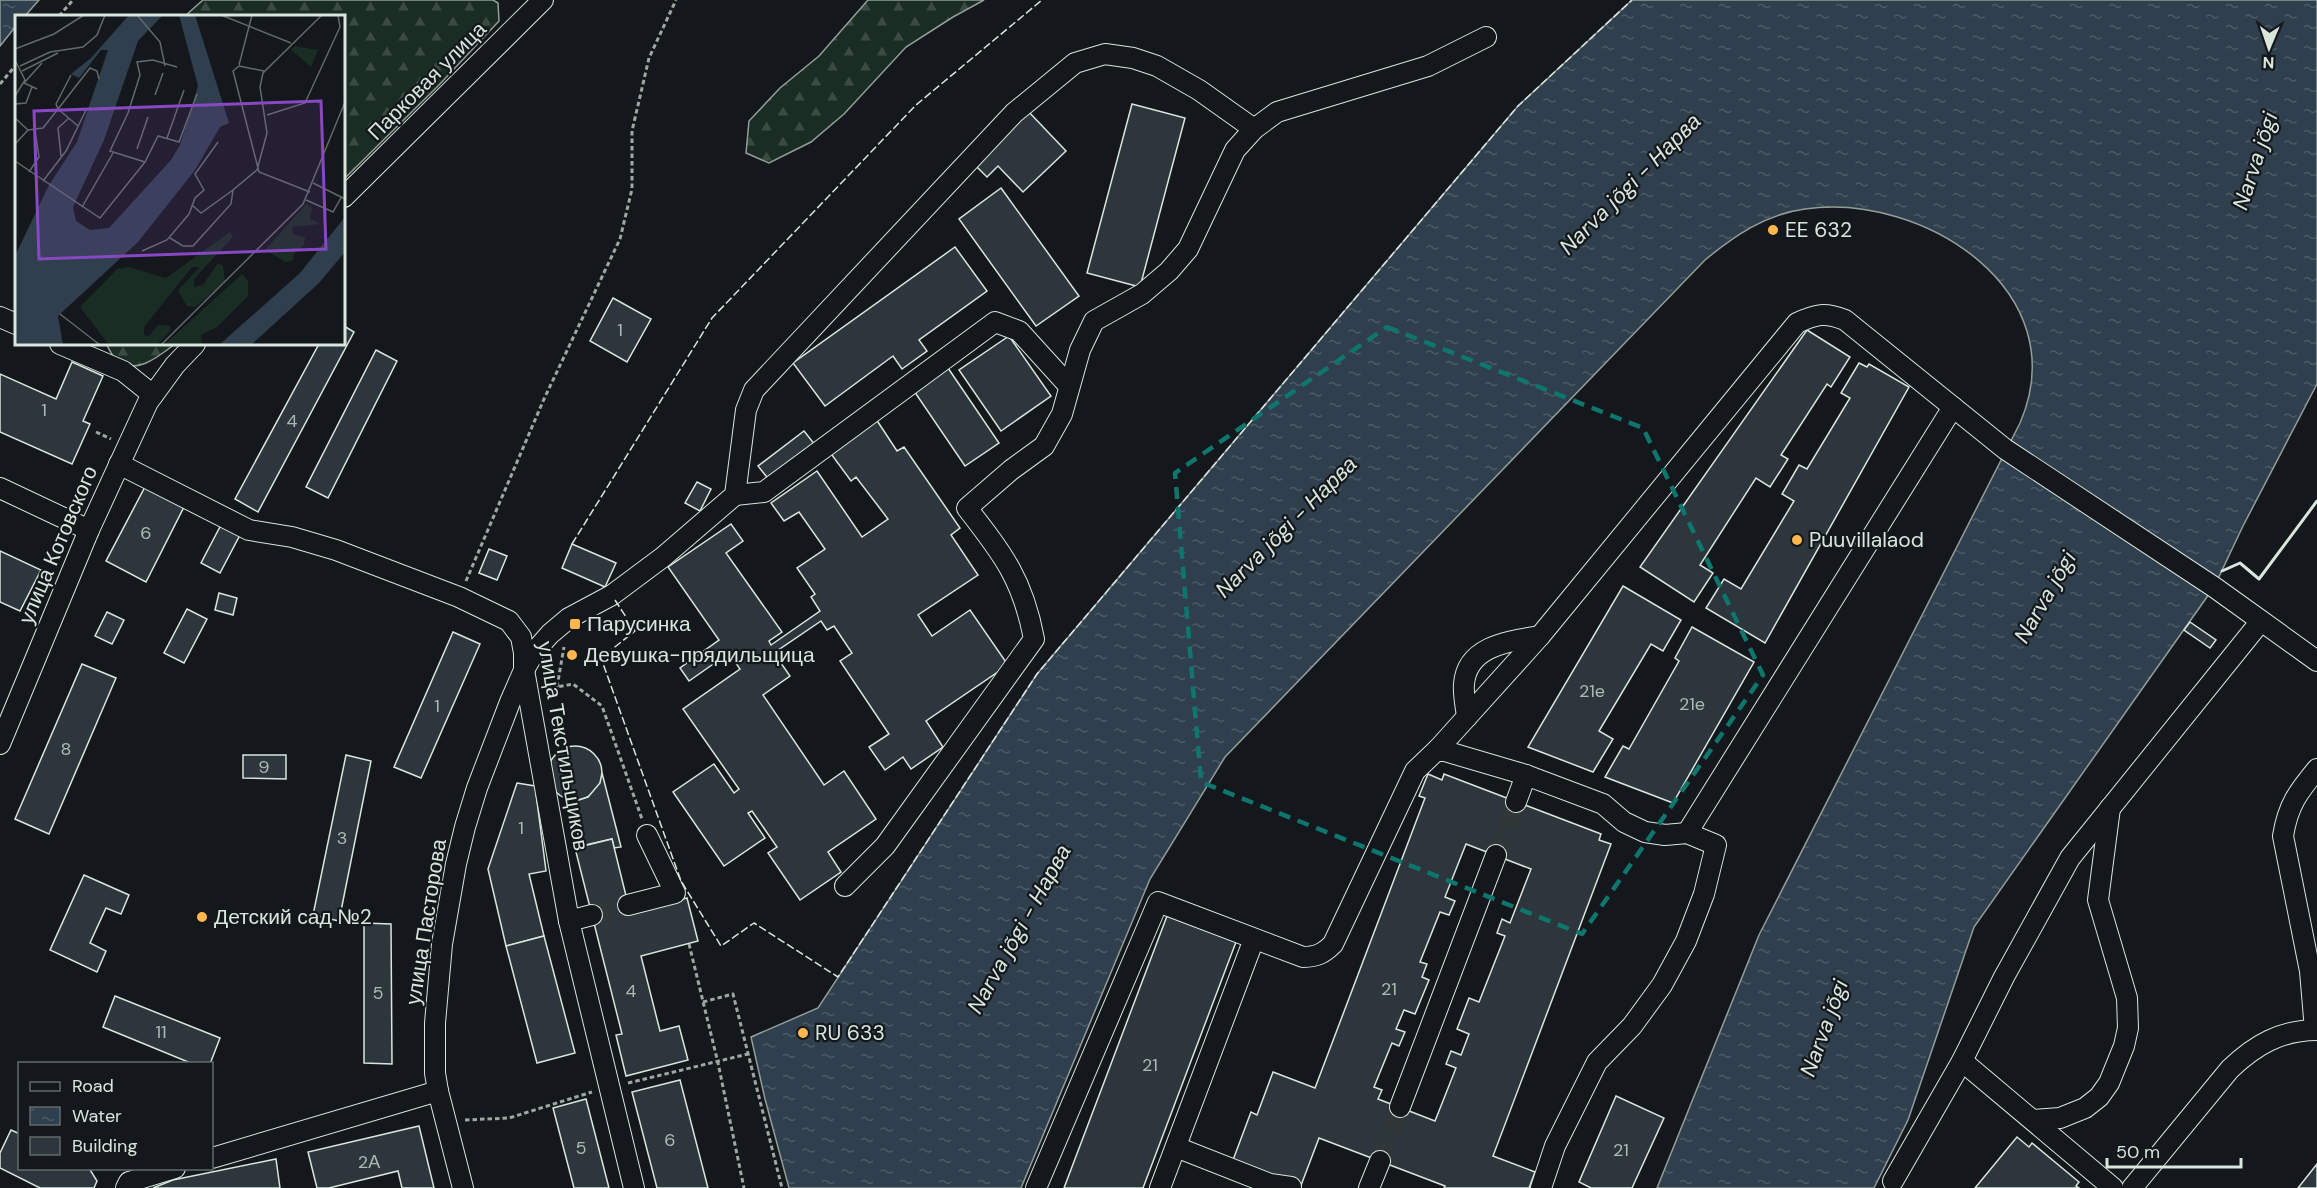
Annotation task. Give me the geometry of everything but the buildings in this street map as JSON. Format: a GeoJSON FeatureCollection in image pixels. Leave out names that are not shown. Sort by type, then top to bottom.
{"type":"FeatureCollection","features":[{"type":"Feature","properties":{"kind":"street","name":"Парковая улица"},"geometry":{"type":"LineString","coordinates":[[345,196],[543,0]]}},
{"type":"Feature","properties":{"kind":"street"},"geometry":{"type":"LineString","coordinates":[[845,886],[885,846],[1034,639],[1028,610],[1017,578],[967,508],[1011,470],[1044,446],[1062,414],[1080,350],[1094,321],[1142,294],[1175,264],[1188,249],[1235,150],[1254,129],[1277,112],[1428,66],[1486,37]]}},
{"type":"Feature","properties":{"kind":"street"},"geometry":{"type":"LineString","coordinates":[[735,495],[746,410],[754,390],[1014,113],[1075,63],[1105,54],[1133,58],[1157,66],[1198,90],[1254,129]]}},
{"type":"Feature","properties":{"kind":"street"},"geometry":{"type":"LineString","coordinates":[[1036,1188],[1158,902],[1304,957],[1314,957],[1325,952],[1333,944],[1415,771],[1438,749],[1540,636],[1797,323],[1815,315],[1833,315],[1845,320],[2005,449],[2214,587],[2317,661]]}},
{"type":"Feature","properties":{"kind":"street"},"geometry":{"type":"LineString","coordinates":[[0,317],[15,324]]}},
{"type":"Feature","properties":{"kind":"street"},"geometry":{"type":"LineString","coordinates":[[524,670],[535,651],[550,633],[570,618],[612,595],[663,557],[735,495],[764,492],[995,322],[1019,332],[1069,386]]}},
{"type":"Feature","properties":{"kind":"street"},"geometry":{"type":"LineString","coordinates":[[62,345],[123,371],[153,395]]}},
{"type":"Feature","properties":{"kind":"street"},"geometry":{"type":"LineString","coordinates":[[119,464],[153,395],[175,364],[194,345]]}},
{"type":"Feature","properties":{"kind":"street"},"geometry":{"type":"LineString","coordinates":[[1687,833],[1953,407]]}},
{"type":"Feature","properties":{"kind":"street","name":"улица Текстильщиков"},"geometry":{"type":"LineString","coordinates":[[119,464],[249,530],[292,537],[336,550],[459,597],[509,621],[521,637],[531,715],[569,921],[634,1188]]}},
{"type":"Feature","properties":{"kind":"street","name":"улица Котовского"},"geometry":{"type":"LineString","coordinates":[[0,744],[119,464]]}},
{"type":"Feature","properties":{"kind":"street"},"geometry":{"type":"LineString","coordinates":[[0,488],[89,530]]}},
{"type":"Feature","properties":{"kind":"street"},"geometry":{"type":"LineString","coordinates":[[1893,1181],[1962,1061],[2004,977],[2070,858],[2261,621]]}},
{"type":"Feature","properties":{"kind":"street"},"geometry":{"type":"LineString","coordinates":[[1467,717],[1464,684],[1469,666],[1484,650],[1501,643],[1540,636]]}},
{"type":"Feature","properties":{"kind":"street","name":"улица Пасторова"},"geometry":{"type":"LineString","coordinates":[[463,1188],[438,1091],[434,1053],[442,944],[456,864],[477,788],[524,670]]}},
{"type":"Feature","properties":{"kind":"street"},"geometry":{"type":"LineString","coordinates":[[1438,749],[1526,774],[1603,804],[1624,822],[1645,832],[1665,835],[1687,833],[1716,844],[1704,894],[1686,941],[1662,985],[1632,1026],[1597,1062],[1555,1146],[1541,1188]]}},
{"type":"Feature","properties":{"kind":"street"},"geometry":{"type":"LineString","coordinates":[[2132,1188],[2230,1070],[2247,1053],[2268,1040],[2291,1032],[2316,1030],[2310,971],[2283,836],[2286,815],[2295,795],[2317,769]]}},
{"type":"Feature","properties":{"kind":"street"},"geometry":{"type":"LineString","coordinates":[[1516,802],[1526,774]]}},
{"type":"Feature","properties":{"kind":"street"},"geometry":{"type":"LineString","coordinates":[[2033,1120],[2060,1118],[2085,1108],[2099,1097],[2109,1083],[2124,1046],[2128,1028],[2127,998],[2098,900],[2110,808]]}},
{"type":"Feature","properties":{"kind":"street"},"geometry":{"type":"LineString","coordinates":[[628,905],[675,893],[648,835]]}},
{"type":"Feature","properties":{"kind":"street"},"geometry":{"type":"LineString","coordinates":[[1400,1107],[1496,855]]}},
{"type":"Feature","properties":{"kind":"street"},"geometry":{"type":"LineString","coordinates":[[569,921],[592,915]]}},
{"type":"Feature","properties":{"kind":"street"},"geometry":{"type":"LineString","coordinates":[[1160,1188],[1254,939]]}},
{"type":"Feature","properties":{"kind":"street"},"geometry":{"type":"LineString","coordinates":[[1962,1061],[2113,1188]]}},
{"type":"Feature","properties":{"kind":"street"},"geometry":{"type":"LineString","coordinates":[[213,1158],[438,1091]]}},
{"type":"Feature","properties":{"kind":"street"},"geometry":{"type":"LineString","coordinates":[[1176,1147],[1270,1184],[1291,1187]]}},
{"type":"Feature","properties":{"kind":"street"},"geometry":{"type":"LineString","coordinates":[[1370,1188],[1380,1161]]}},
{"type":"Feature","properties":{"kind":"street"},"geometry":{"type":"LineString","coordinates":[[126,1188],[129,1182],[168,1170]]}},
{"type":"Feature","properties":{"kind":"path"},"geometry":{"type":"LineString","coordinates":[[60,15],[74,0]]}},
{"type":"Feature","properties":{"kind":"path"},"geometry":{"type":"LineString","coordinates":[[459,597],[544,399],[620,239],[632,189],[632,131],[649,58],[676,0]]}},
{"type":"Feature","properties":{"kind":"path"},"geometry":{"type":"LineString","coordinates":[[0,84],[15,66]]}},
{"type":"Feature","properties":{"kind":"path"},"geometry":{"type":"LineString","coordinates":[[557,687],[570,618]]}},
{"type":"Feature","properties":{"kind":"path"},"geometry":{"type":"LineString","coordinates":[[531,715],[543,699],[557,687],[573,684],[602,706],[648,835]]}},
{"type":"Feature","properties":{"kind":"path"},"geometry":{"type":"LineString","coordinates":[[689,944],[718,1063],[744,1188]]}},
{"type":"Feature","properties":{"kind":"path"},"geometry":{"type":"LineString","coordinates":[[703,1002],[733,994],[782,1188]]}},
{"type":"Feature","properties":{"kind":"path"},"geometry":{"type":"LineString","coordinates":[[446,1121],[509,1118],[609,1088],[748,1054]]}},
{"type":"Feature","properties":{"kind":"highlighted area"},"geometry":{"type":"Polygon","coordinates":[[[1387,327],[1643,428],[1763,675],[1582,934],[1201,782],[1175,473],[1387,327]]]}},
{"type":"Feature","properties":{"kind":"green space"},"geometry":{"type":"Polygon","coordinates":[[[203,0],[493,0],[498,3],[499,21],[439,85],[345,178],[345,15],[186,15],[203,0]]]}},
{"type":"Feature","properties":{"kind":"green space"},"geometry":{"type":"Polygon","coordinates":[[[868,0],[984,0],[906,47],[844,114],[811,142],[769,163],[746,153],[749,121],[780,88],[819,56],[868,0]]]}},
{"type":"Feature","properties":{"kind":"green space"},"geometry":{"type":"Polygon","coordinates":[[[107,345],[174,345],[162,354],[139,365],[124,364],[113,356],[107,345]]]}},
{"type":"Feature","properties":{"kind":"water"},"geometry":{"type":"Polygon","coordinates":[[[0,0],[39,0],[26,15],[15,15],[15,27],[0,46],[0,0]]]}},
{"type":"Feature","properties":{"kind":"water"},"geometry":{"type":"Polygon","coordinates":[[[1632,0],[2317,0],[2317,384],[2214,587],[1974,927],[1908,1120],[1874,1188],[1657,1188],[1759,935],[2020,423],[2032,375],[2027,331],[2008,293],[1978,260],[1940,234],[1896,217],[1850,208],[1805,209],[1777,216],[1751,227],[1705,260],[1225,757],[1150,879],[1021,1188],[789,1188],[751,1037],[818,1008],[1037,674],[1518,106],[1632,0]]]}},
{"type":"Feature","properties":{"kind":"tunnel"},"geometry":{"type":"LineString","coordinates":[[1496,855],[1516,802]]}},
{"type":"Feature","properties":{"kind":"tunnel"},"geometry":{"type":"LineString","coordinates":[[592,915],[628,905]]}},
{"type":"Feature","properties":{"kind":"tunnel"},"geometry":{"type":"LineString","coordinates":[[1380,1161],[1400,1107]]}},
{"type":"Feature","properties":{"kind":"fence"},"geometry":{"type":"LineString","coordinates":[[572,544],[712,318],[916,105],[1042,0]]}},
{"type":"Feature","properties":{"kind":"fence"},"geometry":{"type":"LineString","coordinates":[[615,600],[635,631],[601,658],[681,881],[721,946],[754,923],[838,977],[1037,674],[1518,106],[1632,0]]}},
{"type":"Feature","properties":{"kind":"wall"},"geometry":{"type":"LineString","coordinates":[[2222,571],[2240,563],[2259,579],[2317,501]]}},
{"type":"Feature","properties":{"kind":"place","name":"EE 632"},"geometry":{"type":"Point","coordinates":[1773,230]}},
{"type":"Feature","properties":{"kind":"place","name":"Puuvillalaod"},"geometry":{"type":"Point","coordinates":[1797,540]}},
{"type":"Feature","properties":{"kind":"place","name":"Парусинка"},"geometry":{"type":"Point","coordinates":[575,624]}},
{"type":"Feature","properties":{"kind":"place","name":"Девушка-прядильщица"},"geometry":{"type":"Point","coordinates":[572,655]}},
{"type":"Feature","properties":{"kind":"place","name":"Детский сад №2"},"geometry":{"type":"Point","coordinates":[202,917]}},
{"type":"Feature","properties":{"kind":"place","name":"RU 633"},"geometry":{"type":"Point","coordinates":[803,1033]}},
{"type":"Feature","properties":{"kind":"water label","name":"Narva jõgi"},"geometry":{"type":"Point","coordinates":[2255,161]}},
{"type":"Feature","properties":{"kind":"water label","name":"Narva jõgi - Нарва"},"geometry":{"type":"Point","coordinates":[1630,184]}},
{"type":"Feature","properties":{"kind":"water label","name":"Narva jõgi - Нарва"},"geometry":{"type":"Point","coordinates":[1286,527]}},
{"type":"Feature","properties":{"kind":"water label","name":"Narva jõgi"},"geometry":{"type":"Point","coordinates":[2045,597]}},
{"type":"Feature","properties":{"kind":"water label","name":"Narva jõgi - Нарва"},"geometry":{"type":"Point","coordinates":[1019,929]}},
{"type":"Feature","properties":{"kind":"water label","name":"Narva jõgi"},"geometry":{"type":"Point","coordinates":[1824,1028]}}]}
